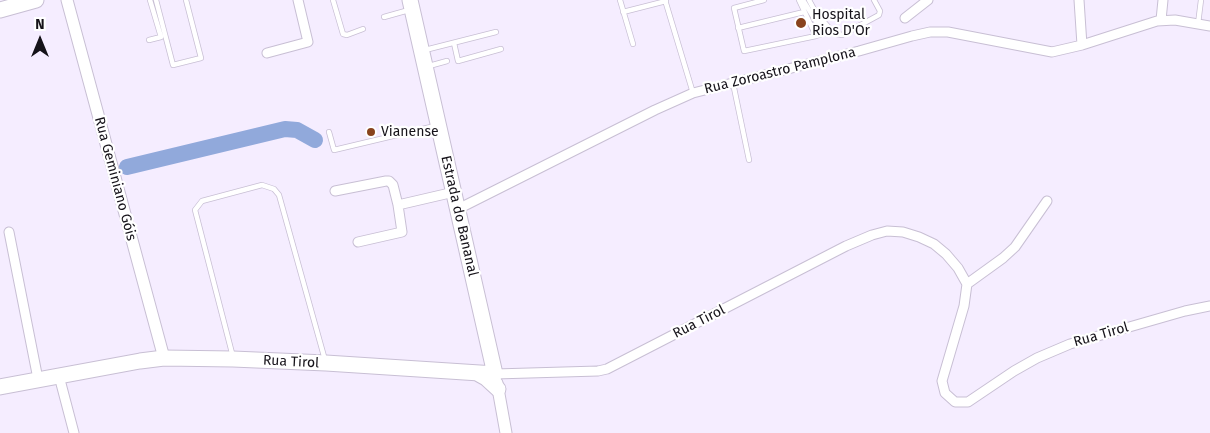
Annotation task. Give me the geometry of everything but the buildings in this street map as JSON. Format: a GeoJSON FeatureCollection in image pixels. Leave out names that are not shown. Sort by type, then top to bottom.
{"type":"FeatureCollection","features":[{"type":"Feature","properties":{"kind":"main road"},"geometry":{"type":"LineString","coordinates":[[0,10],[36,0]]}},
{"type":"Feature","properties":{"kind":"main road","name":"Estrada do Bananal"},"geometry":{"type":"LineString","coordinates":[[411,5],[496,382]]}},
{"type":"Feature","properties":{"kind":"main road"},"geometry":{"type":"LineString","coordinates":[[459,372],[470,368],[480,359],[484,350],[486,335]]}},
{"type":"Feature","properties":{"kind":"main road","name":"Rua Tirol"},"geometry":{"type":"LineString","coordinates":[[0,387],[164,358],[233,359],[477,373],[496,382]]}},
{"type":"Feature","properties":{"kind":"street","name":"Rua Geminiano Góis"},"geometry":{"type":"LineString","coordinates":[[67,0],[164,358]]}},
{"type":"Feature","properties":{"kind":"street"},"geometry":{"type":"LineString","coordinates":[[267,53],[308,42],[298,0]]}},
{"type":"Feature","properties":{"kind":"street"},"geometry":{"type":"LineString","coordinates":[[905,18],[928,0]]}},
{"type":"Feature","properties":{"kind":"street"},"geometry":{"type":"LineString","coordinates":[[1079,0],[1082,45]]}},
{"type":"Feature","properties":{"kind":"street"},"geometry":{"type":"LineString","coordinates":[[1161,20],[1163,0]]}},
{"type":"Feature","properties":{"kind":"street","name":"Rua Zoroastro Pamplona"},"geometry":{"type":"LineString","coordinates":[[458,209],[655,110],[693,93],[930,32],[948,32],[1052,52],[1082,45],[1161,20],[1175,20],[1210,26]]}},
{"type":"Feature","properties":{"kind":"street"},"geometry":{"type":"LineString","coordinates":[[335,191],[389,181],[392,185],[398,205],[402,232],[358,242]]}},
{"type":"Feature","properties":{"kind":"street"},"geometry":{"type":"LineString","coordinates":[[398,205],[454,192]]}},
{"type":"Feature","properties":{"kind":"street"},"geometry":{"type":"LineString","coordinates":[[967,284],[1015,247],[1046,201]]}},
{"type":"Feature","properties":{"kind":"street","name":"Rua Tirol"},"geometry":{"type":"LineString","coordinates":[[496,382],[607,369],[846,246],[887,231],[903,232],[934,244],[958,268],[967,284],[964,306],[942,381],[945,393],[955,402],[973,400],[1014,371],[1037,358],[1070,344],[1185,311],[1210,306]]}},
{"type":"Feature","properties":{"kind":"street"},"geometry":{"type":"LineString","coordinates":[[9,232],[38,379]]}},
{"type":"Feature","properties":{"kind":"street"},"geometry":{"type":"LineString","coordinates":[[59,376],[74,433]]}},
{"type":"Feature","properties":{"kind":"street","name":"Estrada do Bananal"},"geometry":{"type":"LineString","coordinates":[[496,382],[506,433]]}},
{"type":"Feature","properties":{"kind":"lane"},"geometry":{"type":"LineString","coordinates":[[149,40],[161,37],[150,0]]}},
{"type":"Feature","properties":{"kind":"lane"},"geometry":{"type":"LineString","coordinates":[[156,0],[173,65],[201,58],[186,0]]}},
{"type":"Feature","properties":{"kind":"lane"},"geometry":{"type":"LineString","coordinates":[[333,0],[343,34],[347,35],[363,29]]}},
{"type":"Feature","properties":{"kind":"lane"},"geometry":{"type":"LineString","coordinates":[[620,0],[633,44]]}},
{"type":"Feature","properties":{"kind":"lane"},"geometry":{"type":"LineString","coordinates":[[623,12],[666,0],[693,93]]}},
{"type":"Feature","properties":{"kind":"lane"},"geometry":{"type":"LineString","coordinates":[[764,0],[735,7],[734,9],[743,50],[745,51],[832,31]]}},
{"type":"Feature","properties":{"kind":"lane"},"geometry":{"type":"LineString","coordinates":[[799,0],[816,36]]}},
{"type":"Feature","properties":{"kind":"lane"},"geometry":{"type":"LineString","coordinates":[[803,0],[817,23],[824,22]]}},
{"type":"Feature","properties":{"kind":"lane"},"geometry":{"type":"LineString","coordinates":[[809,0],[832,31],[842,35],[879,15],[880,11],[874,0]]}},
{"type":"Feature","properties":{"kind":"lane"},"geometry":{"type":"LineString","coordinates":[[1198,24],[1201,0]]}},
{"type":"Feature","properties":{"kind":"lane"},"geometry":{"type":"LineString","coordinates":[[384,17],[411,5]]}},
{"type":"Feature","properties":{"kind":"lane"},"geometry":{"type":"LineString","coordinates":[[738,28],[804,12]]}},
{"type":"Feature","properties":{"kind":"lane"},"geometry":{"type":"LineString","coordinates":[[422,51],[496,32]]}},
{"type":"Feature","properties":{"kind":"lane"},"geometry":{"type":"LineString","coordinates":[[454,43],[458,61],[501,49]]}},
{"type":"Feature","properties":{"kind":"lane"},"geometry":{"type":"LineString","coordinates":[[425,67],[447,61]]}},
{"type":"Feature","properties":{"kind":"lane"},"geometry":{"type":"LineString","coordinates":[[733,83],[749,160]]}},
{"type":"Feature","properties":{"kind":"lane"},"geometry":{"type":"LineString","coordinates":[[329,132],[334,150],[439,125]]}},
{"type":"Feature","properties":{"kind":"lane"},"geometry":{"type":"LineString","coordinates":[[233,359],[195,210],[202,201],[262,185],[274,189],[279,195],[326,364]]}},
{"type":"Feature","properties":{"kind":"waterway"},"geometry":{"type":"LineString","coordinates":[[127,167],[285,129],[297,130],[315,140]]}},
{"type":"Feature","properties":{"kind":"place","name":"Hospital Rios D'Or"},"geometry":{"type":"Point","coordinates":[801,23]}},
{"type":"Feature","properties":{"kind":"place","name":"Vianense"},"geometry":{"type":"Point","coordinates":[371,132]}}]}
